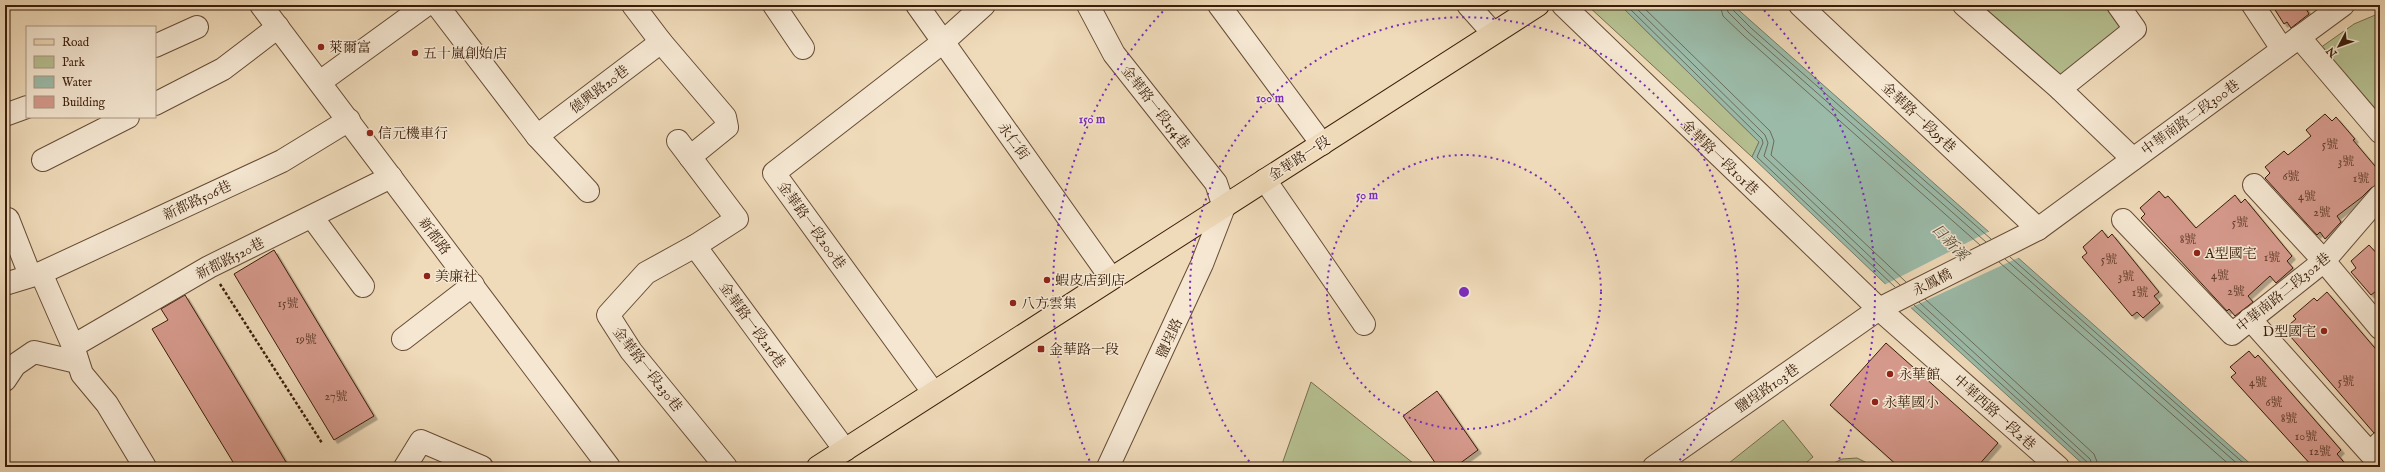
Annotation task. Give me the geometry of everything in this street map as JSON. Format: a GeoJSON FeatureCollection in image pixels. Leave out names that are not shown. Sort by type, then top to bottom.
{"type":"FeatureCollection","features":[{"type":"Feature","properties":{"kind":"main road","name":"金華路一段"},"geometry":{"type":"LineString","coordinates":[[818,467],[1538,5]]}},
{"type":"Feature","properties":{"kind":"street","name":"新都路"},"geometry":{"type":"LineString","coordinates":[[261,5],[609,467]]}},
{"type":"Feature","properties":{"kind":"street"},"geometry":{"type":"LineString","coordinates":[[320,82],[426,5]]}},
{"type":"Feature","properties":{"kind":"street"},"geometry":{"type":"LineString","coordinates":[[437,5],[537,136],[588,191]]}},
{"type":"Feature","properties":{"kind":"street"},"geometry":{"type":"LineString","coordinates":[[633,5],[661,42],[725,117],[726,127],[684,149],[737,219],[695,246]]}},
{"type":"Feature","properties":{"kind":"street"},"geometry":{"type":"LineString","coordinates":[[774,5],[804,48]]}},
{"type":"Feature","properties":{"kind":"street","name":"永仁街"},"geometry":{"type":"LineString","coordinates":[[918,5],[1111,278]]}},
{"type":"Feature","properties":{"kind":"street"},"geometry":{"type":"LineString","coordinates":[[943,42],[984,5]]}},
{"type":"Feature","properties":{"kind":"street","name":"金華路一段154巷"},"geometry":{"type":"LineString","coordinates":[[1088,5],[1114,54],[1216,183],[1224,207]]}},
{"type":"Feature","properties":{"kind":"street"},"geometry":{"type":"LineString","coordinates":[[1220,5],[1322,144]]}},
{"type":"Feature","properties":{"kind":"street"},"geometry":{"type":"LineString","coordinates":[[1468,5],[1493,33]]}},
{"type":"Feature","properties":{"kind":"street","name":"金華路一段101巷"},"geometry":{"type":"LineString","coordinates":[[1562,5],[1885,306]]}},
{"type":"Feature","properties":{"kind":"street"},"geometry":{"type":"LineString","coordinates":[[1964,5],[2060,89],[2133,159]]}},
{"type":"Feature","properties":{"kind":"street"},"geometry":{"type":"LineString","coordinates":[[2060,89],[2135,29],[2118,5]]}},
{"type":"Feature","properties":{"kind":"street"},"geometry":{"type":"LineString","coordinates":[[2253,5],[2282,49]]}},
{"type":"Feature","properties":{"kind":"street","name":"中華南路二段300巷"},"geometry":{"type":"LineString","coordinates":[[2038,229],[2340,6]]}},
{"type":"Feature","properties":{"kind":"street","name":"金華路一段95巷"},"geometry":{"type":"LineString","coordinates":[[1813,8],[2038,229]]}},
{"type":"Feature","properties":{"kind":"street"},"geometry":{"type":"LineString","coordinates":[[156,46],[197,27]]}},
{"type":"Feature","properties":{"kind":"street"},"geometry":{"type":"LineString","coordinates":[[156,103],[223,69],[278,27]]}},
{"type":"Feature","properties":{"kind":"street"},"geometry":{"type":"LineString","coordinates":[[2299,37],[2380,132]]}},
{"type":"Feature","properties":{"kind":"street","name":"德興路20巷"},"geometry":{"type":"LineString","coordinates":[[537,136],[661,42]]}},
{"type":"Feature","properties":{"kind":"street","name":"金華路一段200巷"},"geometry":{"type":"LineString","coordinates":[[933,392],[774,173],[943,42]]}},
{"type":"Feature","properties":{"kind":"street"},"geometry":{"type":"LineString","coordinates":[[5,115],[26,107]]}},
{"type":"Feature","properties":{"kind":"street"},"geometry":{"type":"LineString","coordinates":[[43,160],[126,118]]}},
{"type":"Feature","properties":{"kind":"street","name":"新都路506巷"},"geometry":{"type":"LineString","coordinates":[[5,284],[36,274],[282,161],[348,120]]}},
{"type":"Feature","properties":{"kind":"street","name":"新都路520巷"},"geometry":{"type":"LineString","coordinates":[[75,354],[209,267],[391,177]]}},
{"type":"Feature","properties":{"kind":"street"},"geometry":{"type":"LineString","coordinates":[[1266,180],[1364,324]]}},
{"type":"Feature","properties":{"kind":"street"},"geometry":{"type":"LineString","coordinates":[[2254,185],[2324,261],[2380,328]]}},
{"type":"Feature","properties":{"kind":"street","name":"中華南路二段302巷"},"geometry":{"type":"LineString","coordinates":[[2123,220],[2232,334],[2324,261],[2380,196]]}},
{"type":"Feature","properties":{"kind":"street","name":"鹽埕路"},"geometry":{"type":"LineString","coordinates":[[1108,467],[1197,279],[1224,207]]}},
{"type":"Feature","properties":{"kind":"street"},"geometry":{"type":"LineString","coordinates":[[312,217],[363,286]]}},
{"type":"Feature","properties":{"kind":"street"},"geometry":{"type":"LineString","coordinates":[[8,218],[75,354],[82,374],[107,404],[145,467]]}},
{"type":"Feature","properties":{"kind":"street","name":"永鳳橋"},"geometry":{"type":"LineString","coordinates":[[1885,306],[2038,229]]}},
{"type":"Feature","properties":{"kind":"street","name":"金華路一段230巷"},"geometry":{"type":"LineString","coordinates":[[695,246],[646,273],[608,315],[631,351],[726,467]]}},
{"type":"Feature","properties":{"kind":"street","name":"金華路一段216巷"},"geometry":{"type":"LineString","coordinates":[[695,246],[845,450]]}},
{"type":"Feature","properties":{"kind":"street"},"geometry":{"type":"LineString","coordinates":[[403,339],[473,285]]}},
{"type":"Feature","properties":{"kind":"street","name":"鹽埕路103巷"},"geometry":{"type":"LineString","coordinates":[[1654,467],[1885,306]]}},
{"type":"Feature","properties":{"kind":"street","name":"中華西路一段2巷"},"geometry":{"type":"LineString","coordinates":[[1885,306],[2058,467]]}},
{"type":"Feature","properties":{"kind":"street"},"geometry":{"type":"LineString","coordinates":[[2250,319],[2370,453],[2380,443]]}},
{"type":"Feature","properties":{"kind":"street"},"geometry":{"type":"LineString","coordinates":[[5,380],[15,364],[34,352],[75,354]]}},
{"type":"Feature","properties":{"kind":"street"},"geometry":{"type":"LineString","coordinates":[[405,467],[422,441],[482,467]]}},
{"type":"Feature","properties":{"kind":"path"},"geometry":{"type":"LineString","coordinates":[[209,267],[322,443]]}},
{"type":"Feature","properties":{"kind":"green space"},"geometry":{"type":"Polygon","coordinates":[[[1587,5],[1620,5],[1759,142],[1752,157],[1587,5]]]}},
{"type":"Feature","properties":{"kind":"green space"},"geometry":{"type":"Polygon","coordinates":[[[1982,5],[2107,5],[2122,25],[2061,77],[1982,5]]]}},
{"type":"Feature","properties":{"kind":"green space"},"geometry":{"type":"Polygon","coordinates":[[[2380,13],[2380,118],[2320,48],[2354,24],[2380,13]]]}},
{"type":"Feature","properties":{"kind":"green space"},"geometry":{"type":"Polygon","coordinates":[[[1311,382],[1418,467],[1281,467],[1311,382]]]}},
{"type":"Feature","properties":{"kind":"green space"},"geometry":{"type":"Polygon","coordinates":[[[1783,420],[1813,457],[1801,467],[1724,467],[1783,420]]]}},
{"type":"Feature","properties":{"kind":"green space"},"geometry":{"type":"Polygon","coordinates":[[[2380,451],[2380,467],[2363,467],[2380,451]]]}},
{"type":"Feature","properties":{"kind":"green space"},"geometry":{"type":"Polygon","coordinates":[[[1857,458],[1875,467],[1826,467],[1842,459],[1857,458]]]}},
{"type":"Feature","properties":{"kind":"water","name":"日新溪"},"geometry":{"type":"Polygon","coordinates":[[[1620,5],[1733,5],[2254,467],[2086,467],[1896,294],[1752,157],[1759,142],[1620,5]]]}},
{"type":"Feature","properties":{"kind":"pier"},"geometry":{"type":"Polygon","coordinates":[[[1990,231],[2020,257],[1910,308],[1884,285],[1990,231]]]}},
{"type":"Feature","properties":{"kind":"building"},"geometry":{"type":"Polygon","coordinates":[[[2272,5],[2304,5],[2309,14],[2291,28],[2287,22],[2284,24],[2272,5]]]}},
{"type":"Feature","properties":{"kind":"building"},"geometry":{"type":"Polygon","coordinates":[[[2325,114],[2332,121],[2336,117],[2355,139],[2353,140],[2380,172],[2380,184],[2371,188],[2362,197],[2337,216],[2341,222],[2325,239],[2320,232],[2317,235],[2265,178],[2270,173],[2265,167],[2284,151],[2288,155],[2311,136],[2306,130],[2325,114]]]}},
{"type":"Feature","properties":{"kind":"building"},"geometry":{"type":"Polygon","coordinates":[[[2159,191],[2165,198],[2168,196],[2196,228],[2235,195],[2241,203],[2245,199],[2292,256],[2287,261],[2293,268],[2276,283],[2270,276],[2248,296],[2253,302],[2235,316],[2229,309],[2227,311],[2141,218],[2145,214],[2140,208],[2159,191]]]}},
{"type":"Feature","properties":{"kind":"building"},"geometry":{"type":"Polygon","coordinates":[[[2102,230],[2108,238],[2112,234],[2159,292],[2154,296],[2160,303],[2143,318],[2137,312],[2132,316],[2082,257],[2087,253],[2083,247],[2102,230]]]}},
{"type":"Feature","properties":{"kind":"building"},"geometry":{"type":"Polygon","coordinates":[[[2369,245],[2380,257],[2380,288],[2371,295],[2351,272],[2356,268],[2351,261],[2369,245]]]}},
{"type":"Feature","properties":{"kind":"building"},"geometry":{"type":"Polygon","coordinates":[[[274,250],[374,416],[334,440],[234,274],[274,250]]]}},
{"type":"Feature","properties":{"kind":"building"},"geometry":{"type":"Polygon","coordinates":[[[2327,292],[2380,354],[2380,431],[2374,433],[2284,329],[2296,319],[2293,316],[2314,298],[2317,301],[2327,292]]]}},
{"type":"Feature","properties":{"kind":"building"},"geometry":{"type":"Polygon","coordinates":[[[185,295],[289,467],[236,467],[152,329],[168,320],[161,309],[185,295]]]}},
{"type":"Feature","properties":{"kind":"building","name":"永華館"},"geometry":{"type":"Polygon","coordinates":[[[1886,343],[1998,443],[1977,467],[1899,467],[1830,405],[1886,343]]]}},
{"type":"Feature","properties":{"kind":"building"},"geometry":{"type":"Polygon","coordinates":[[[2249,351],[2255,358],[2258,355],[2341,450],[2337,454],[2348,467],[2313,467],[2231,377],[2236,373],[2230,367],[2249,351]]]}},
{"type":"Feature","properties":{"kind":"building"},"geometry":{"type":"Polygon","coordinates":[[[1437,391],[1478,450],[1455,467],[1438,467],[1403,416],[1437,391]]]}},
{"type":"Feature","properties":{"kind":"place","name":"萊爾富"},"geometry":{"type":"Point","coordinates":[321,47]}},
{"type":"Feature","properties":{"kind":"place","name":"五十嵐創始店"},"geometry":{"type":"Point","coordinates":[415,53]}},
{"type":"Feature","properties":{"kind":"place","name":"信元機車行"},"geometry":{"type":"Point","coordinates":[370,133]}},
{"type":"Feature","properties":{"kind":"place","name":"A型國宅"},"geometry":{"type":"Point","coordinates":[2197,253]}},
{"type":"Feature","properties":{"kind":"place","name":"美廉社"},"geometry":{"type":"Point","coordinates":[427,276]}},
{"type":"Feature","properties":{"kind":"place","name":"蝦皮店到店"},"geometry":{"type":"Point","coordinates":[1047,280]}},
{"type":"Feature","properties":{"kind":"place","name":"八方雲集"},"geometry":{"type":"Point","coordinates":[1013,303]}},
{"type":"Feature","properties":{"kind":"place","name":"D型國宅"},"geometry":{"type":"Point","coordinates":[2324,331]}},
{"type":"Feature","properties":{"kind":"place","name":"金華路一段"},"geometry":{"type":"Point","coordinates":[1041,349]}},
{"type":"Feature","properties":{"kind":"place","name":"永華館"},"geometry":{"type":"Point","coordinates":[1890,374]}},
{"type":"Feature","properties":{"kind":"place","name":"永華國小"},"geometry":{"type":"Point","coordinates":[1875,402]}}]}
